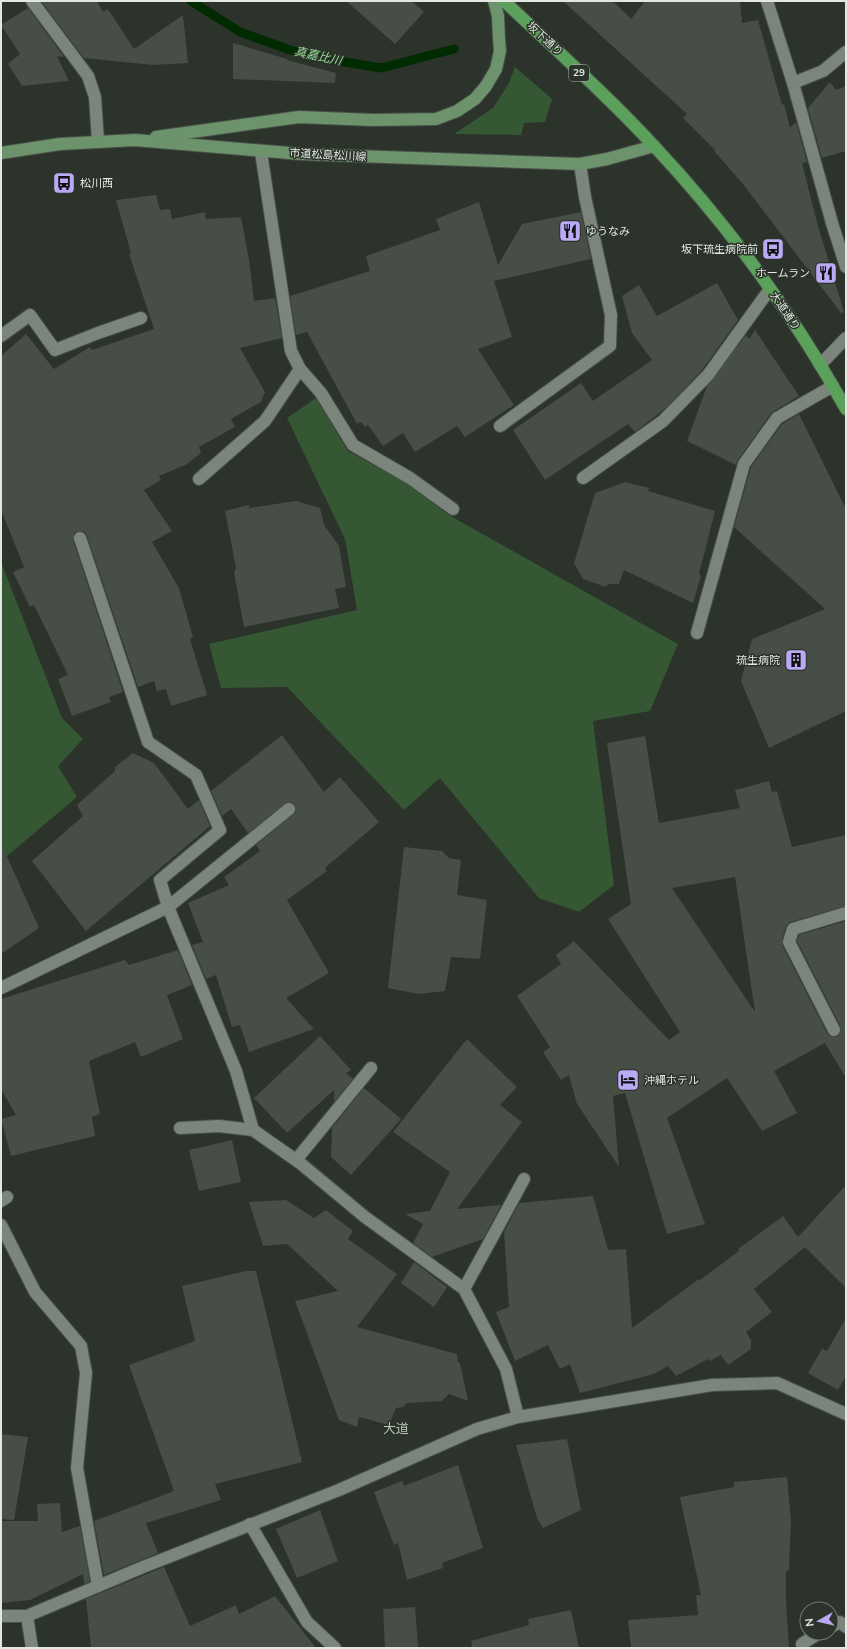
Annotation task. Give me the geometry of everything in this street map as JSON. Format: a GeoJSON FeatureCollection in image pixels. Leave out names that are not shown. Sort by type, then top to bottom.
{"type":"FeatureCollection","features":[{"type":"Feature","properties":{"kind":"main road","name":"坂下通り"},"geometry":{"type":"LineString","coordinates":[[504,1],[619,110],[654,146]]}},
{"type":"Feature","properties":{"kind":"main road","name":"大道通り"},"geometry":{"type":"LineString","coordinates":[[654,146],[698,196],[770,289],[820,365],[846,409]]}},
{"type":"Feature","properties":{"kind":"street"},"geometry":{"type":"LineString","coordinates":[[32,1],[88,76],[95,97],[98,141]]}},
{"type":"Feature","properties":{"kind":"street"},"geometry":{"type":"LineString","coordinates":[[135,140],[298,117],[373,120],[436,119],[457,111],[475,99],[486,86],[496,69],[500,51],[498,16],[494,1]]}},
{"type":"Feature","properties":{"kind":"street"},"geometry":{"type":"LineString","coordinates":[[767,1],[793,83],[846,267]]}},
{"type":"Feature","properties":{"kind":"street"},"geometry":{"type":"LineString","coordinates":[[793,83],[823,71],[846,52]]}},
{"type":"Feature","properties":{"kind":"street","name":"市道松島松川線"},"geometry":{"type":"LineString","coordinates":[[1,153],[60,144],[135,140],[261,152],[580,164],[607,159],[654,146]]}},
{"type":"Feature","properties":{"kind":"street"},"geometry":{"type":"LineString","coordinates":[[261,152],[291,351],[300,369],[321,393],[353,445],[410,478],[453,509]]}},
{"type":"Feature","properties":{"kind":"street"},"geometry":{"type":"LineString","coordinates":[[500,426],[610,346],[611,315],[585,197],[580,164]]}},
{"type":"Feature","properties":{"kind":"street"},"geometry":{"type":"LineString","coordinates":[[583,478],[663,421],[708,374],[770,289]]}},
{"type":"Feature","properties":{"kind":"street"},"geometry":{"type":"LineString","coordinates":[[1,336],[30,315],[55,350],[141,318]]}},
{"type":"Feature","properties":{"kind":"street"},"geometry":{"type":"LineString","coordinates":[[820,365],[846,338]]}},
{"type":"Feature","properties":{"kind":"street"},"geometry":{"type":"LineString","coordinates":[[199,479],[265,421],[300,369]]}},
{"type":"Feature","properties":{"kind":"street"},"geometry":{"type":"LineString","coordinates":[[697,633],[744,464],[777,418],[833,386]]}},
{"type":"Feature","properties":{"kind":"street"},"geometry":{"type":"LineString","coordinates":[[80,538],[148,742],[196,775],[220,830],[160,880],[168,907],[236,1071],[253,1130]]}},
{"type":"Feature","properties":{"kind":"street"},"geometry":{"type":"LineString","coordinates":[[1,988],[168,907],[289,810]]}},
{"type":"Feature","properties":{"kind":"street"},"geometry":{"type":"LineString","coordinates":[[834,1030],[789,942],[792,929],[846,913]]}},
{"type":"Feature","properties":{"kind":"street"},"geometry":{"type":"LineString","coordinates":[[296,1160],[371,1068]]}},
{"type":"Feature","properties":{"kind":"street"},"geometry":{"type":"LineString","coordinates":[[180,1128],[219,1126],[253,1130],[296,1160],[365,1217],[464,1289],[506,1369],[518,1417]]}},
{"type":"Feature","properties":{"kind":"street"},"geometry":{"type":"LineString","coordinates":[[464,1289],[524,1179]]}},
{"type":"Feature","properties":{"kind":"street"},"geometry":{"type":"LineString","coordinates":[[1,1225],[35,1292],[82,1346],[86,1373],[76,1468],[98,1586]]}},
{"type":"Feature","properties":{"kind":"street"},"geometry":{"type":"LineString","coordinates":[[1,1616],[27,1616],[250,1524],[339,1490],[477,1429],[518,1417],[712,1385],[777,1383],[846,1414]]}},
{"type":"Feature","properties":{"kind":"street"},"geometry":{"type":"LineString","coordinates":[[250,1524],[308,1622],[335,1648]]}},
{"type":"Feature","properties":{"kind":"street"},"geometry":{"type":"LineString","coordinates":[[27,1616],[32,1648]]}},
{"type":"Feature","properties":{"kind":"street"},"geometry":{"type":"LineString","coordinates":[[802,1644],[807,1641]]}},
{"type":"Feature","properties":{"kind":"green space"},"geometry":{"type":"Polygon","coordinates":[[[515,67],[552,99],[545,122],[524,123],[521,135],[454,134],[493,108],[509,83],[515,67]]]}},
{"type":"Feature","properties":{"kind":"green space"},"geometry":{"type":"Polygon","coordinates":[[[316,398],[348,451],[405,482],[447,514],[678,644],[650,711],[593,721],[614,885],[579,912],[539,898],[440,778],[404,810],[287,687],[221,688],[209,644],[357,610],[345,539],[287,418],[316,398]]]}},
{"type":"Feature","properties":{"kind":"green space"},"geometry":{"type":"Polygon","coordinates":[[[1,562],[62,718],[83,739],[58,766],[77,797],[1,861],[1,562]]]}},
{"type":"Feature","properties":{"kind":"building"},"geometry":{"type":"Polygon","coordinates":[[[41,1],[97,1],[103,12],[108,9],[134,49],[183,15],[188,63],[153,65],[84,58],[41,1]]]}},
{"type":"Feature","properties":{"kind":"building"},"geometry":{"type":"Polygon","coordinates":[[[346,1],[412,1],[424,12],[395,44],[346,1]]]}},
{"type":"Feature","properties":{"kind":"building"},"geometry":{"type":"Polygon","coordinates":[[[563,1],[613,1],[631,19],[645,1],[740,1],[742,23],[758,20],[790,128],[796,122],[807,162],[802,163],[818,226],[844,312],[841,313],[743,184],[714,151],[715,150],[683,118],[687,114],[563,1]]]}},
{"type":"Feature","properties":{"kind":"building"},"geometry":{"type":"Polygon","coordinates":[[[28,8],[64,57],[57,56],[69,81],[22,86],[8,64],[20,54],[1,25],[28,8]]]}},
{"type":"Feature","properties":{"kind":"building"},"geometry":{"type":"Polygon","coordinates":[[[233,43],[287,60],[336,73],[335,83],[233,79],[233,43]]]}},
{"type":"Feature","properties":{"kind":"building"},"geometry":{"type":"Polygon","coordinates":[[[830,82],[836,90],[846,86],[846,151],[822,158],[808,108],[830,82]]]}},
{"type":"Feature","properties":{"kind":"building"},"geometry":{"type":"Polygon","coordinates":[[[156,195],[160,210],[170,209],[172,219],[205,212],[206,219],[241,217],[249,260],[254,301],[275,298],[282,338],[240,348],[265,392],[261,402],[231,419],[235,427],[199,447],[201,453],[187,464],[159,476],[161,480],[144,490],[172,531],[152,542],[179,588],[193,637],[190,639],[207,695],[171,706],[166,689],[157,691],[154,681],[138,687],[87,536],[85,532],[78,531],[74,533],[73,540],[123,692],[109,697],[111,702],[72,716],[58,679],[68,675],[34,605],[30,607],[13,572],[24,567],[1,510],[1,356],[26,334],[54,369],[90,347],[92,350],[154,329],[129,254],[131,253],[116,200],[156,195]]]}},
{"type":"Feature","properties":{"kind":"building"},"geometry":{"type":"Polygon","coordinates":[[[479,202],[498,265],[522,224],[581,212],[591,259],[494,281],[512,337],[478,349],[514,405],[465,437],[457,426],[415,452],[403,433],[383,446],[368,425],[365,427],[361,422],[357,424],[307,332],[296,335],[290,296],[370,271],[366,256],[440,230],[436,219],[479,202]]]}},
{"type":"Feature","properties":{"kind":"building"},"geometry":{"type":"Polygon","coordinates":[[[717,283],[738,320],[702,370],[667,407],[635,432],[628,424],[545,480],[513,430],[581,383],[593,401],[652,360],[632,333],[622,296],[639,285],[657,316],[717,283]]]}},
{"type":"Feature","properties":{"kind":"building"},"geometry":{"type":"Polygon","coordinates":[[[755,330],[799,396],[771,413],[736,465],[687,441],[707,386],[746,335],[749,339],[755,330]]]}},
{"type":"Feature","properties":{"kind":"building"},"geometry":{"type":"Polygon","coordinates":[[[799,414],[846,509],[846,711],[769,748],[741,681],[752,639],[825,609],[734,527],[751,467],[782,424],[799,414]]]}},
{"type":"Feature","properties":{"kind":"building"},"geometry":{"type":"Polygon","coordinates":[[[625,482],[649,488],[648,491],[715,511],[699,574],[701,576],[693,603],[624,570],[619,584],[608,584],[606,587],[583,579],[574,563],[595,493],[625,482]]]}},
{"type":"Feature","properties":{"kind":"building"},"geometry":{"type":"Polygon","coordinates":[[[296,501],[320,508],[324,525],[339,546],[346,587],[335,589],[339,608],[244,627],[234,572],[236,568],[225,511],[249,505],[249,508],[296,501]]]}},
{"type":"Feature","properties":{"kind":"building"},"geometry":{"type":"Polygon","coordinates":[[[282,735],[324,792],[340,777],[379,822],[325,868],[327,871],[287,900],[329,973],[286,998],[314,1029],[249,1052],[240,1025],[232,1027],[216,975],[206,979],[192,945],[203,942],[188,903],[229,885],[224,877],[260,851],[256,845],[296,812],[295,805],[292,802],[287,802],[248,833],[231,809],[222,816],[211,791],[282,735]]]}},
{"type":"Feature","properties":{"kind":"building"},"geometry":{"type":"Polygon","coordinates":[[[645,736],[659,823],[740,808],[735,790],[769,781],[772,792],[777,791],[792,847],[846,835],[846,906],[790,922],[786,926],[782,945],[827,1033],[830,1036],[837,1037],[840,1034],[841,1027],[797,941],[799,935],[846,921],[846,1078],[825,1043],[774,1071],[797,1113],[762,1131],[727,1078],[667,1118],[705,1224],[667,1234],[625,1093],[613,1096],[619,1167],[577,1104],[569,1075],[561,1080],[543,1052],[550,1047],[517,996],[561,964],[556,955],[574,941],[669,1040],[680,1032],[608,919],[631,904],[607,743],[645,736]],[[735,877],[672,888],[755,1012],[735,877]]]}},
{"type":"Feature","properties":{"kind":"building"},"geometry":{"type":"Polygon","coordinates":[[[133,753],[154,763],[188,809],[199,800],[210,826],[86,931],[32,861],[83,816],[77,805],[115,771],[115,767],[133,753]]]}},
{"type":"Feature","properties":{"kind":"building"},"geometry":{"type":"Polygon","coordinates":[[[1,843],[39,928],[1,954],[1,843]]]}},
{"type":"Feature","properties":{"kind":"building"},"geometry":{"type":"Polygon","coordinates":[[[404,847],[442,851],[449,858],[461,860],[457,895],[487,900],[480,959],[451,957],[445,991],[418,994],[388,988],[404,847]]]}},
{"type":"Feature","properties":{"kind":"building"},"geometry":{"type":"Polygon","coordinates":[[[178,950],[192,985],[167,995],[183,1039],[141,1057],[135,1042],[89,1061],[100,1114],[92,1117],[95,1136],[11,1156],[1,1119],[16,1115],[1,1089],[1,999],[125,960],[129,965],[178,950]]]}},
{"type":"Feature","properties":{"kind":"building"},"geometry":{"type":"Polygon","coordinates":[[[320,1036],[351,1070],[346,1073],[353,1079],[334,1102],[334,1090],[287,1133],[254,1098],[320,1036]]]}},
{"type":"Feature","properties":{"kind":"building"},"geometry":{"type":"Polygon","coordinates":[[[467,1039],[517,1087],[500,1105],[522,1122],[457,1209],[501,1205],[483,1239],[432,1257],[413,1243],[423,1224],[405,1214],[430,1211],[450,1172],[393,1132],[467,1039]]]}},
{"type":"Feature","properties":{"kind":"building"},"geometry":{"type":"Polygon","coordinates":[[[364,1088],[401,1119],[351,1175],[331,1157],[332,1128],[364,1088]]]}},
{"type":"Feature","properties":{"kind":"building"},"geometry":{"type":"Polygon","coordinates":[[[232,1140],[241,1182],[199,1191],[189,1150],[232,1140]]]}},
{"type":"Feature","properties":{"kind":"building"},"geometry":{"type":"Polygon","coordinates":[[[846,1185],[846,1288],[805,1247],[754,1289],[772,1312],[746,1332],[751,1340],[751,1349],[728,1365],[721,1355],[710,1361],[708,1359],[676,1376],[668,1366],[654,1374],[580,1393],[570,1364],[560,1369],[548,1345],[515,1361],[496,1312],[509,1307],[504,1232],[519,1203],[593,1196],[608,1250],[626,1249],[632,1328],[699,1279],[700,1280],[739,1251],[738,1249],[783,1216],[798,1237],[846,1185]]]}},
{"type":"Feature","properties":{"kind":"building"},"geometry":{"type":"Polygon","coordinates":[[[286,1200],[314,1218],[326,1210],[353,1231],[348,1239],[397,1274],[357,1327],[457,1354],[468,1401],[449,1394],[442,1401],[407,1403],[403,1407],[396,1408],[389,1425],[359,1417],[357,1427],[339,1420],[295,1301],[338,1291],[287,1244],[263,1246],[249,1202],[286,1200]]]}},
{"type":"Feature","properties":{"kind":"building"},"geometry":{"type":"Polygon","coordinates":[[[414,1262],[447,1287],[434,1307],[401,1283],[414,1262]]]}},
{"type":"Feature","properties":{"kind":"building"},"geometry":{"type":"Polygon","coordinates":[[[246,1271],[256,1271],[302,1462],[215,1484],[221,1500],[146,1523],[158,1553],[104,1575],[94,1521],[174,1491],[129,1365],[195,1341],[182,1286],[246,1271]]]}},
{"type":"Feature","properties":{"kind":"building"},"geometry":{"type":"Polygon","coordinates":[[[846,1318],[846,1376],[838,1390],[808,1373],[822,1349],[827,1351],[846,1318]]]}},
{"type":"Feature","properties":{"kind":"building"},"geometry":{"type":"Polygon","coordinates":[[[1,1434],[28,1437],[14,1520],[1,1519],[1,1434]]]}},
{"type":"Feature","properties":{"kind":"building"},"geometry":{"type":"Polygon","coordinates":[[[567,1439],[581,1510],[543,1528],[537,1518],[516,1445],[567,1439]]]}},
{"type":"Feature","properties":{"kind":"building"},"geometry":{"type":"Polygon","coordinates":[[[458,1465],[483,1548],[442,1563],[443,1568],[407,1580],[398,1543],[394,1545],[374,1492],[402,1481],[404,1486],[458,1465]]]}},
{"type":"Feature","properties":{"kind":"building"},"geometry":{"type":"Polygon","coordinates":[[[787,1477],[791,1521],[789,1571],[786,1570],[786,1602],[789,1648],[631,1648],[628,1620],[698,1615],[696,1595],[701,1595],[680,1497],[734,1487],[734,1482],[787,1477]]]}},
{"type":"Feature","properties":{"kind":"building"},"geometry":{"type":"Polygon","coordinates":[[[60,1503],[62,1532],[80,1526],[90,1581],[84,1584],[83,1574],[30,1600],[1,1603],[1,1521],[38,1521],[37,1504],[60,1503]]]}},
{"type":"Feature","properties":{"kind":"building"},"geometry":{"type":"Polygon","coordinates":[[[320,1510],[338,1561],[297,1578],[276,1529],[320,1510]]]}},
{"type":"Feature","properties":{"kind":"building"},"geometry":{"type":"Polygon","coordinates":[[[164,1567],[190,1626],[236,1605],[239,1614],[275,1596],[316,1648],[91,1648],[86,1599],[164,1567]]]}},
{"type":"Feature","properties":{"kind":"building"},"geometry":{"type":"Polygon","coordinates":[[[415,1607],[418,1648],[385,1648],[383,1609],[415,1607]]]}},
{"type":"Feature","properties":{"kind":"building"},"geometry":{"type":"Polygon","coordinates":[[[571,1610],[579,1648],[472,1648],[471,1641],[529,1625],[528,1619],[571,1610]]]}},
{"type":"Feature","properties":{"kind":"waterway","name":"真嘉比川"},"geometry":{"type":"LineString","coordinates":[[191,1],[240,32],[290,50],[327,59],[381,68],[454,49]]}},
{"type":"Feature","properties":{"kind":"place","name":"松川西"},"geometry":{"type":"Point","coordinates":[64,183]}},
{"type":"Feature","properties":{"kind":"place","name":"ゆうなみ"},"geometry":{"type":"Point","coordinates":[570,231]}},
{"type":"Feature","properties":{"kind":"place","name":"坂下琉生病院前"},"geometry":{"type":"Point","coordinates":[773,249]}},
{"type":"Feature","properties":{"kind":"place","name":"ホームラン"},"geometry":{"type":"Point","coordinates":[826,273]}},
{"type":"Feature","properties":{"kind":"place","name":"琉生病院"},"geometry":{"type":"Point","coordinates":[796,660]}},
{"type":"Feature","properties":{"kind":"place","name":"沖縄ホテル"},"geometry":{"type":"Point","coordinates":[628,1080]}},
{"type":"Feature","properties":{"kind":"district","name":"大道"},"geometry":{"type":"Point","coordinates":[396,1429]}}]}
